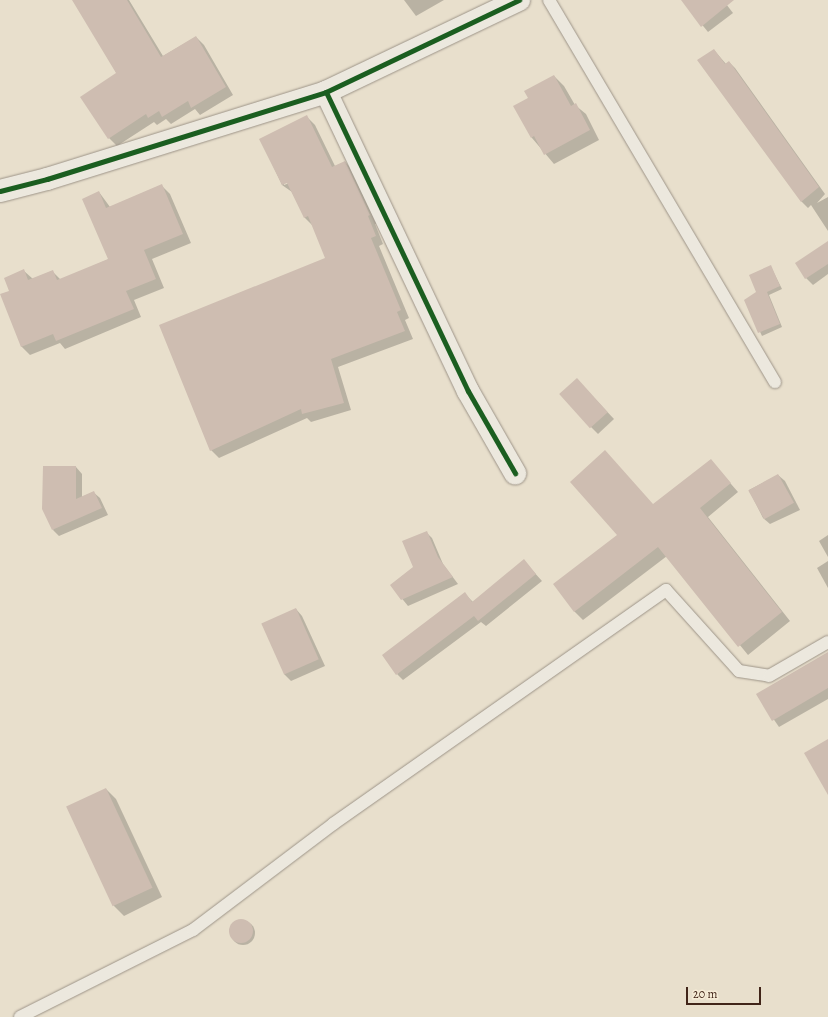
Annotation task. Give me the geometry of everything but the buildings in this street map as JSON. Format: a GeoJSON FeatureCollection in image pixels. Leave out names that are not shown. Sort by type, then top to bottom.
{"type":"FeatureCollection","features":[{"type":"Feature","properties":{"kind":"street"},"geometry":{"type":"LineString","coordinates":[[0,190],[61,174],[326,92],[519,0]]}},
{"type":"Feature","properties":{"kind":"street"},"geometry":{"type":"LineString","coordinates":[[326,92],[468,391],[515,473]]}},
{"type":"Feature","properties":{"kind":"lane"},"geometry":{"type":"LineString","coordinates":[[549,0],[775,382]]}},
{"type":"Feature","properties":{"kind":"lane"},"geometry":{"type":"LineString","coordinates":[[20,1017],[193,930],[340,819],[666,590],[739,671],[769,676],[828,642]]}},
{"type":"Feature","properties":{"kind":"cycle path"},"geometry":{"type":"LineString","coordinates":[[0,191],[47,179],[326,92],[519,0]]}},
{"type":"Feature","properties":{"kind":"cycle path"},"geometry":{"type":"LineString","coordinates":[[326,92],[468,391],[515,473]]}}]}
